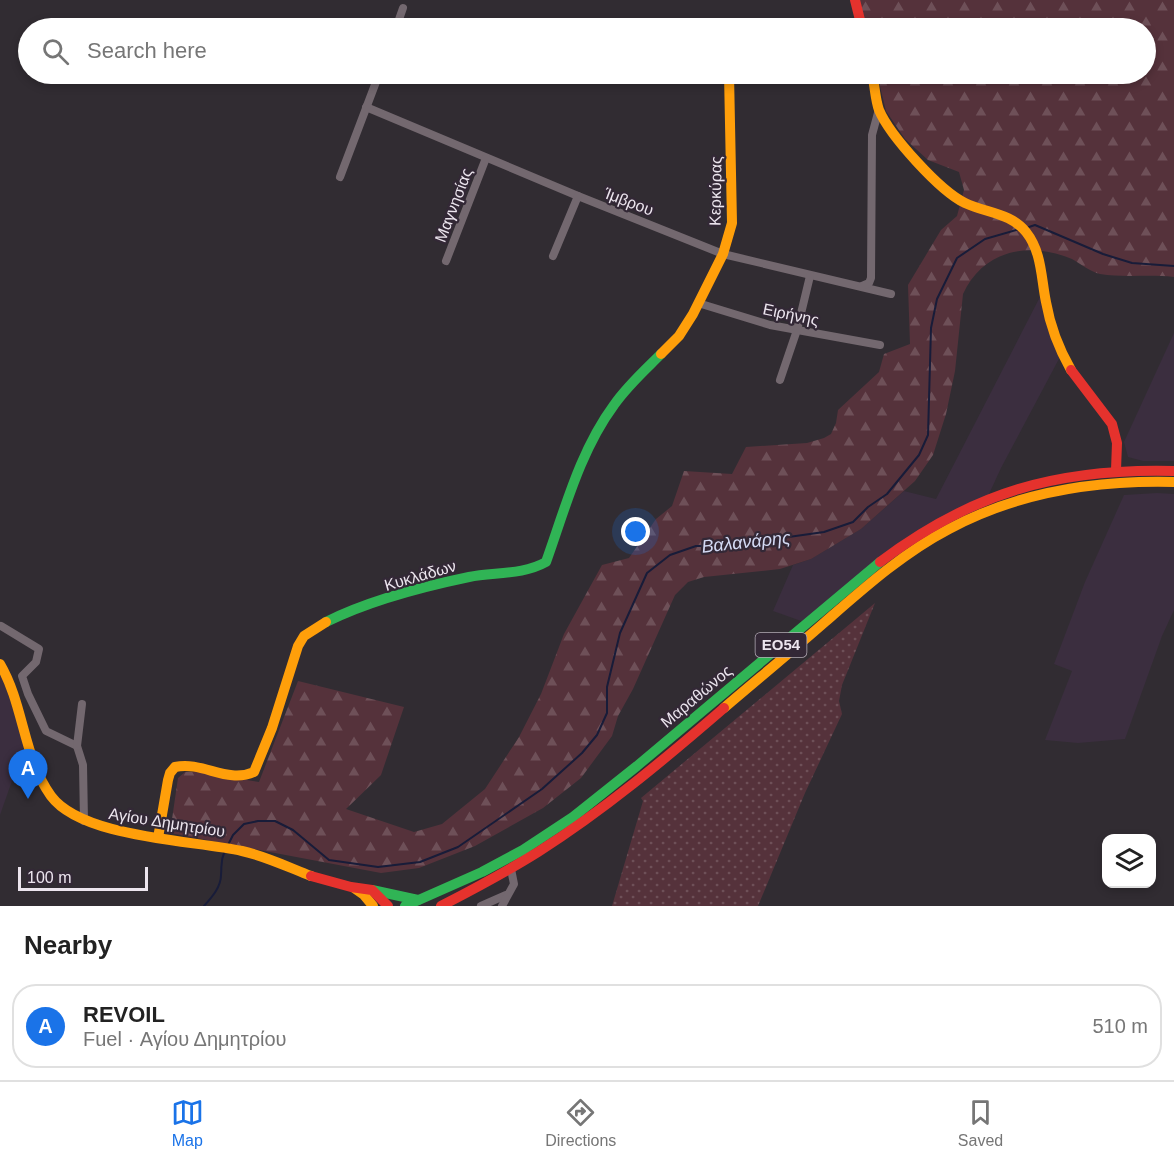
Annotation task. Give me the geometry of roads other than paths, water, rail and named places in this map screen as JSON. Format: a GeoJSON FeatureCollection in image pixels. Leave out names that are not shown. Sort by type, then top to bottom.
{"type":"FeatureCollection","features":[{"type":"Feature","properties":{"kind":"street"},"geometry":{"type":"LineString","coordinates":[[855,0],[860,18]]}},
{"type":"Feature","properties":{"kind":"street"},"geometry":{"type":"LineString","coordinates":[[400,18],[403,8]]}},
{"type":"Feature","properties":{"kind":"street"},"geometry":{"type":"LineString","coordinates":[[340,177],[375,84]]}},
{"type":"Feature","properties":{"kind":"street","name":"Κερκύρας"},"geometry":{"type":"LineString","coordinates":[[698,303],[723,254],[732,223],[729,84]]}},
{"type":"Feature","properties":{"kind":"street"},"geometry":{"type":"LineString","coordinates":[[874,84],[879,109],[888,126],[951,195],[965,203],[1016,222],[1028,234],[1038,257],[1050,320],[1066,361],[1074,377],[1114,429],[1117,440],[1116,470]]}},
{"type":"Feature","properties":{"kind":"street","name":"Ίμβρου"},"geometry":{"type":"LineString","coordinates":[[366,106],[486,158],[723,254],[891,294]]}},
{"type":"Feature","properties":{"kind":"street"},"geometry":{"type":"LineString","coordinates":[[862,286],[869,283],[871,278],[872,135],[879,109]]}},
{"type":"Feature","properties":{"kind":"street","name":"Μαγνησίας"},"geometry":{"type":"LineString","coordinates":[[446,261],[486,158]]}},
{"type":"Feature","properties":{"kind":"street"},"geometry":{"type":"LineString","coordinates":[[553,256],[578,196]]}},
{"type":"Feature","properties":{"kind":"street"},"geometry":{"type":"LineString","coordinates":[[780,380],[797,330],[810,276]]}},
{"type":"Feature","properties":{"kind":"street","name":"Ειρήνης"},"geometry":{"type":"LineString","coordinates":[[698,303],[770,325],[880,345]]}},
{"type":"Feature","properties":{"kind":"street","name":"Κυκλάδων"},"geometry":{"type":"LineString","coordinates":[[158,838],[168,780],[175,767],[189,765],[242,777],[254,772],[281,703],[298,646],[304,636],[315,627],[361,607],[451,581],[484,574],[534,568],[546,562],[578,472],[596,433],[614,404],[679,336],[698,303]]}},
{"type":"Feature","properties":{"kind":"street","name":"Μαραθώνος"},"geometry":{"type":"LineString","coordinates":[[405,906],[497,864],[573,817],[880,562],[943,519],[994,496],[1066,476],[1116,470],[1174,471]]}},
{"type":"Feature","properties":{"kind":"street","name":"Μαραθώνος"},"geometry":{"type":"LineString","coordinates":[[441,906],[511,869],[579,826],[621,794],[892,566],[948,529],[999,506],[1053,490],[1114,481],[1174,482]]}},
{"type":"Feature","properties":{"kind":"street"},"geometry":{"type":"LineString","coordinates":[[1,626],[39,649],[36,662],[22,676],[28,694],[46,731],[77,746]]}},
{"type":"Feature","properties":{"kind":"street","name":"Αγίου Δημητρίου"},"geometry":{"type":"LineString","coordinates":[[0,664],[9,679],[41,777],[48,791],[58,803],[84,821],[108,829],[239,850],[351,887],[418,900]]}},
{"type":"Feature","properties":{"kind":"street"},"geometry":{"type":"LineString","coordinates":[[82,704],[77,746],[83,765],[84,821]]}},
{"type":"Feature","properties":{"kind":"street"},"geometry":{"type":"LineString","coordinates":[[502,906],[514,884],[511,869]]}},
{"type":"Feature","properties":{"kind":"street","name":"Αγίου Δημητρίου"},"geometry":{"type":"LineString","coordinates":[[351,887],[362,893],[373,906]]}},
{"type":"Feature","properties":{"kind":"street"},"geometry":{"type":"LineString","coordinates":[[372,890],[388,906]]}},
{"type":"Feature","properties":{"kind":"street"},"geometry":{"type":"LineString","coordinates":[[481,906],[506,896]]}},
{"type":"Feature","properties":{"kind":"waterway","name":"Βαλανάρης"},"geometry":{"type":"LineString","coordinates":[[1029,227],[1035,225],[1103,254],[1132,263],[1174,266]]}},
{"type":"Feature","properties":{"kind":"waterway","name":"Βαλανάρης"},"geometry":{"type":"LineString","coordinates":[[228,845],[233,835],[244,824],[275,821],[293,830],[329,860],[378,867],[420,862],[458,847],[542,789],[582,753],[597,735],[607,713],[607,687],[620,633],[647,573],[670,555],[696,546],[726,546],[824,532],[853,522],[868,507],[887,494],[919,455],[928,435],[931,328],[937,299],[957,258],[985,239],[1020,229]]}},
{"type":"Feature","properties":{"kind":"waterway","name":"Βαλανάρης"},"geometry":{"type":"LineString","coordinates":[[204,906],[218,888],[225,850]]}},
{"type":"Feature","properties":{"kind":"place","name":"REVOIL"},"geometry":{"type":"Point","coordinates":[28,799]}}]}
